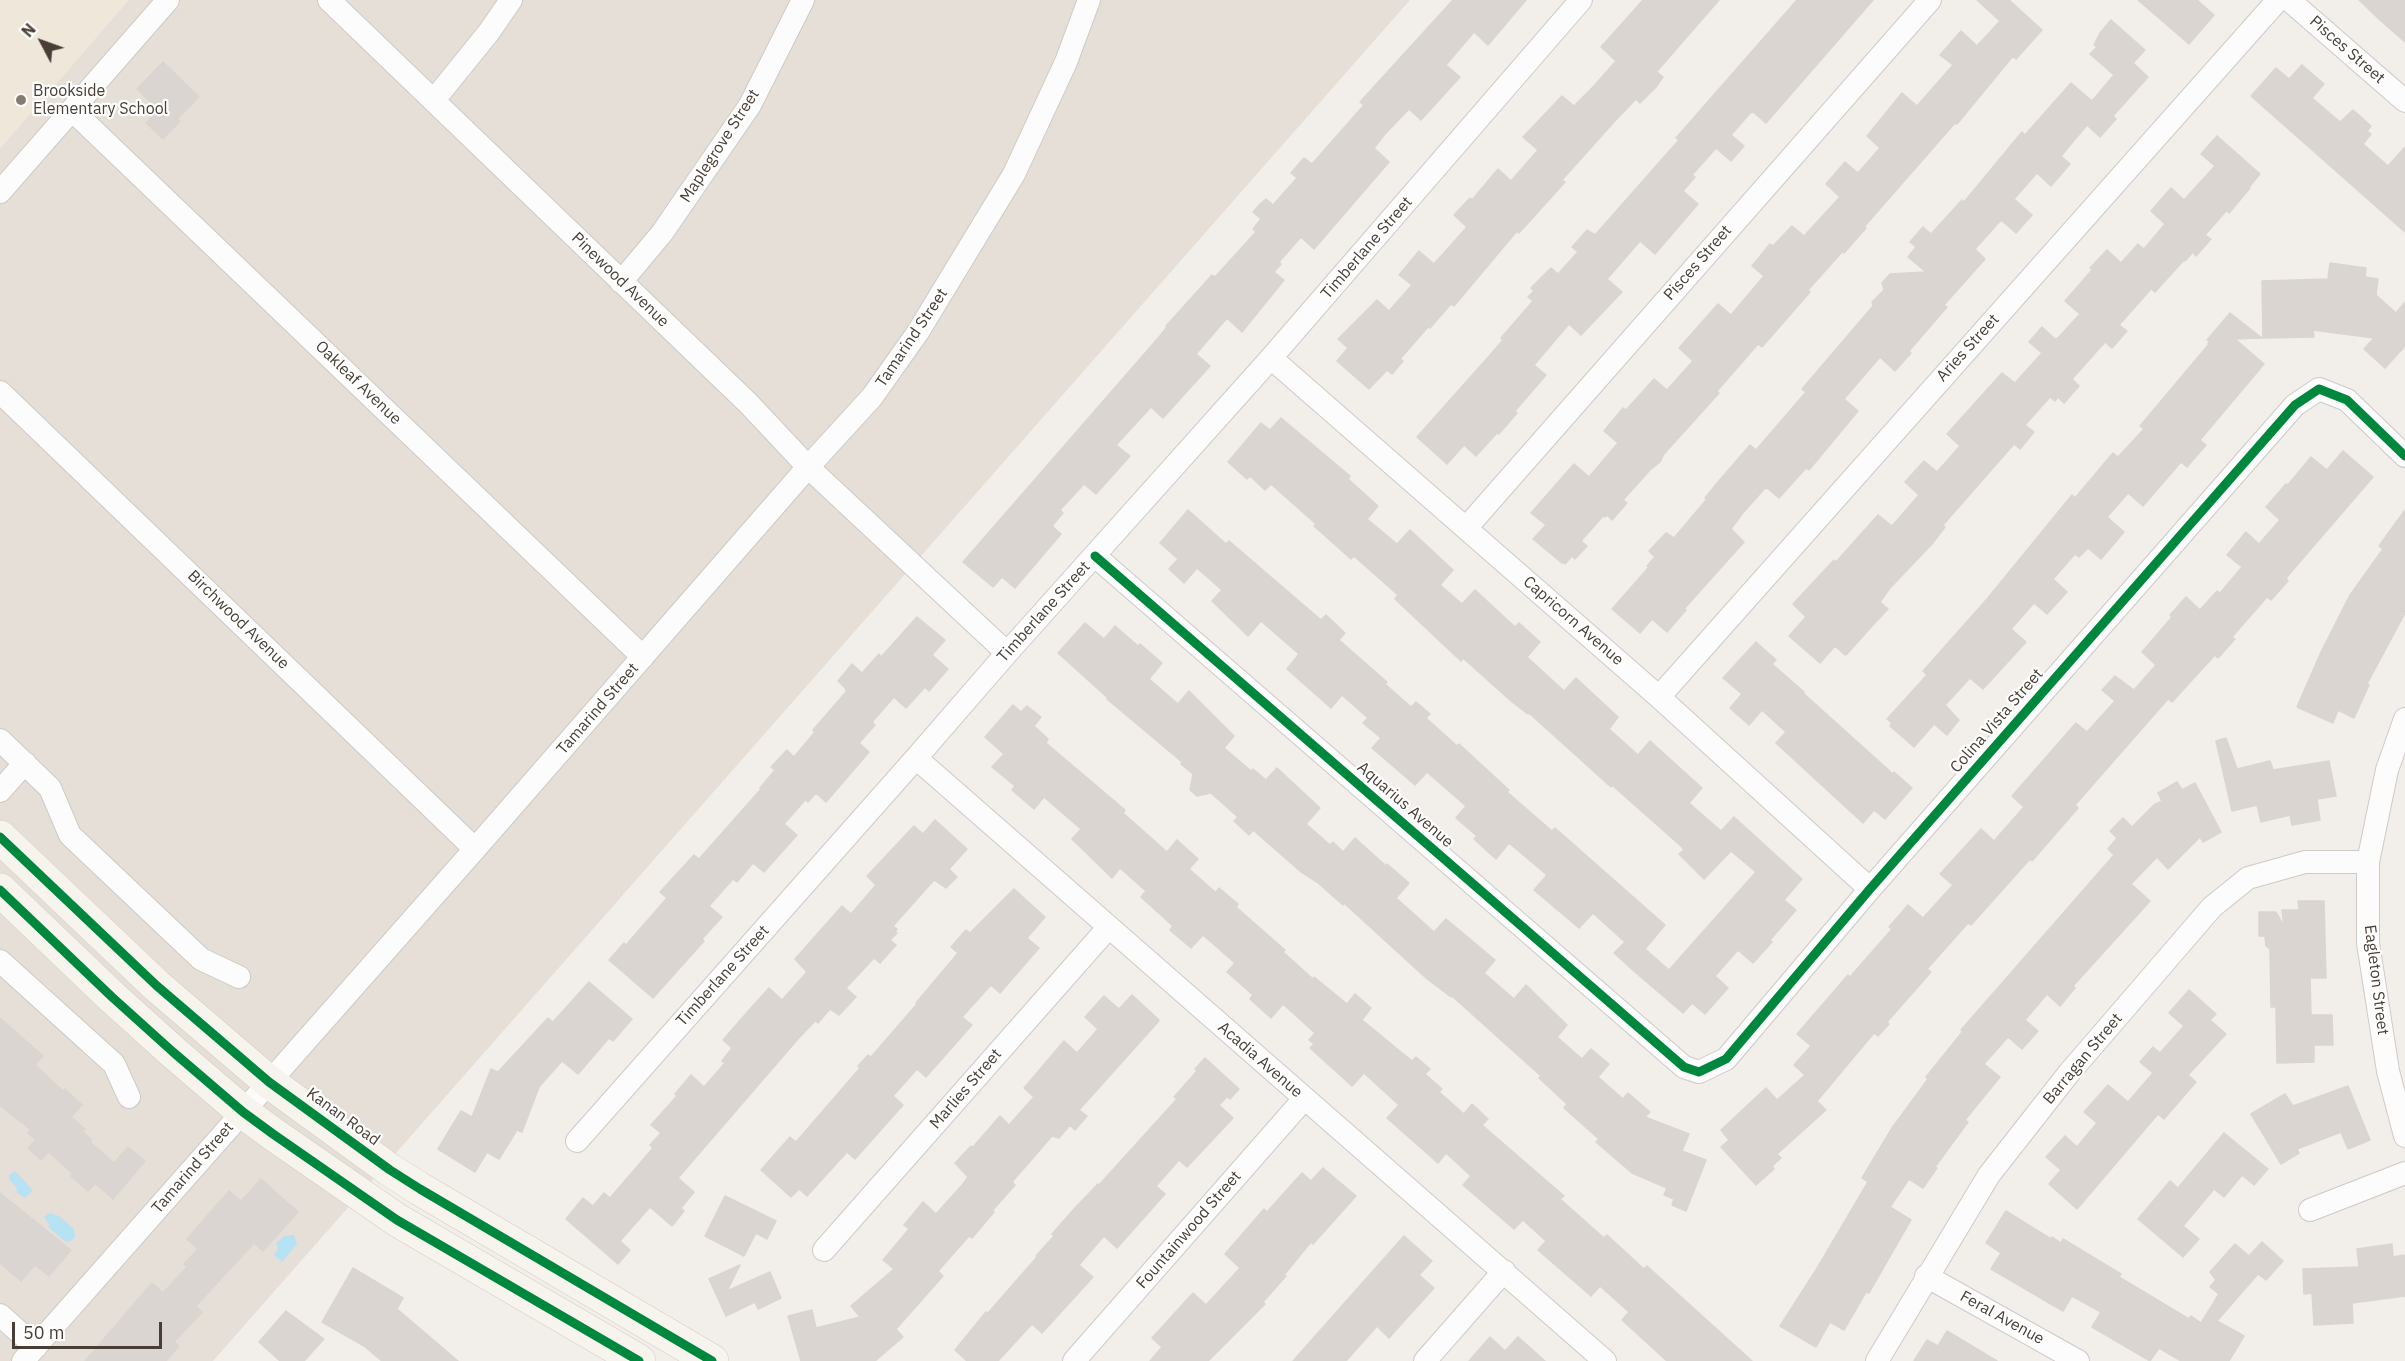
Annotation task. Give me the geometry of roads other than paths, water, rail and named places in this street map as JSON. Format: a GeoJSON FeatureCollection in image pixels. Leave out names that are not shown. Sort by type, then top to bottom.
{"type":"FeatureCollection","features":[{"type":"Feature","properties":{"kind":"main road","name":"Kanan Road"},"geometry":{"type":"LineString","coordinates":[[0,837],[157,986],[269,1082],[390,1170],[420,1189],[712,1361]]}},
{"type":"Feature","properties":{"kind":"main road"},"geometry":{"type":"LineString","coordinates":[[0,890],[112,997],[243,1112],[397,1220],[639,1361]]}},
{"type":"Feature","properties":{"kind":"street"},"geometry":{"type":"LineString","coordinates":[[0,192],[168,0]]}},
{"type":"Feature","properties":{"kind":"street","name":"Pinewood Avenue"},"geometry":{"type":"LineString","coordinates":[[329,0],[749,404],[808,467],[1007,652]]}},
{"type":"Feature","properties":{"kind":"street"},"geometry":{"type":"LineString","coordinates":[[434,100],[489,33],[511,0]]}},
{"type":"Feature","properties":{"kind":"street","name":"Maplegrove Street"},"geometry":{"type":"LineString","coordinates":[[621,282],[662,233],[750,105],[803,0]]}},
{"type":"Feature","properties":{"kind":"street","name":"Tamarind Street"},"geometry":{"type":"LineString","coordinates":[[29,1354],[872,397],[947,286],[1014,174],[1062,71],[1089,0]]}},
{"type":"Feature","properties":{"kind":"street","name":"Timberlane Street"},"geometry":{"type":"LineString","coordinates":[[577,1141],[1007,652],[1271,358],[1581,0]]}},
{"type":"Feature","properties":{"kind":"street","name":"Pisces Street"},"geometry":{"type":"LineString","coordinates":[[1467,527],[1930,0]]}},
{"type":"Feature","properties":{"kind":"street","name":"Aries Street"},"geometry":{"type":"LineString","coordinates":[[1659,697],[2278,0]]}},
{"type":"Feature","properties":{"kind":"street","name":"Pisces Street"},"geometry":{"type":"LineString","coordinates":[[2289,0],[2405,101]]}},
{"type":"Feature","properties":{"kind":"street","name":"Oakleaf Avenue"},"geometry":{"type":"LineString","coordinates":[[72,110],[643,657]]}},
{"type":"Feature","properties":{"kind":"street","name":"Capricorn Avenue"},"geometry":{"type":"LineString","coordinates":[[1271,358],[1659,697],[1870,889]]}},
{"type":"Feature","properties":{"kind":"street","name":"Colina Vista Street"},"geometry":{"type":"LineString","coordinates":[[1699,1072],[1726,1059],[1870,889],[2295,405],[2319,389],[2347,400],[2405,456]]}},
{"type":"Feature","properties":{"kind":"street","name":"Birchwood Avenue"},"geometry":{"type":"LineString","coordinates":[[0,392],[475,849]]}},
{"type":"Feature","properties":{"kind":"street","name":"Aquarius Avenue"},"geometry":{"type":"LineString","coordinates":[[1095,556],[1684,1067],[1699,1072]]}},
{"type":"Feature","properties":{"kind":"street","name":"Eagleton Street"},"geometry":{"type":"LineString","coordinates":[[2405,719],[2387,770],[2368,862],[2368,943],[2388,1071],[2405,1136]]}},
{"type":"Feature","properties":{"kind":"street"},"geometry":{"type":"LineString","coordinates":[[0,740],[50,788],[70,835],[201,959],[239,977]]}},
{"type":"Feature","properties":{"kind":"street","name":"Acadia Avenue"},"geometry":{"type":"LineString","coordinates":[[916,758],[1605,1361]]}},
{"type":"Feature","properties":{"kind":"street"},"geometry":{"type":"LineString","coordinates":[[0,791],[25,763]]}},
{"type":"Feature","properties":{"kind":"street","name":"Barragan Street"},"geometry":{"type":"LineString","coordinates":[[1877,1361],[1926,1276],[1996,1166],[2069,1073],[2212,907],[2248,878],[2306,862],[2368,862]]}},
{"type":"Feature","properties":{"kind":"street","name":"Marlies Street"},"geometry":{"type":"LineString","coordinates":[[824,1250],[1108,928]]}},
{"type":"Feature","properties":{"kind":"street"},"geometry":{"type":"LineString","coordinates":[[0,961],[114,1064],[129,1097]]}},
{"type":"Feature","properties":{"kind":"street","name":"Fountainwood Street"},"geometry":{"type":"LineString","coordinates":[[1074,1361],[1304,1099]]}},
{"type":"Feature","properties":{"kind":"street"},"geometry":{"type":"LineString","coordinates":[[2310,1210],[2405,1173]]}},
{"type":"Feature","properties":{"kind":"street"},"geometry":{"type":"LineString","coordinates":[[1425,1361],[1504,1271]]}},
{"type":"Feature","properties":{"kind":"street","name":"Feral Avenue"},"geometry":{"type":"LineString","coordinates":[[1926,1276],[2078,1361]]}},
{"type":"Feature","properties":{"kind":"street"},"geometry":{"type":"LineString","coordinates":[[0,1315],[29,1354]]}},
{"type":"Feature","properties":{"kind":"water"},"geometry":{"type":"Polygon","coordinates":[[[15,1171],[31,1188],[32,1191],[25,1198],[17,1193],[16,1187],[9,1179],[9,1175],[15,1171]]]}},
{"type":"Feature","properties":{"kind":"water"},"geometry":{"type":"Polygon","coordinates":[[[50,1213],[59,1216],[74,1229],[75,1237],[71,1241],[66,1242],[48,1227],[50,1225],[44,1217],[50,1213]]]}},
{"type":"Feature","properties":{"kind":"water"},"geometry":{"type":"Polygon","coordinates":[[[294,1235],[297,1244],[282,1262],[274,1255],[278,1248],[276,1243],[284,1236],[294,1235]]]}},
{"type":"Feature","properties":{"kind":"place","name":"Brookside Elementary School"},"geometry":{"type":"Point","coordinates":[21,100]}}]}
